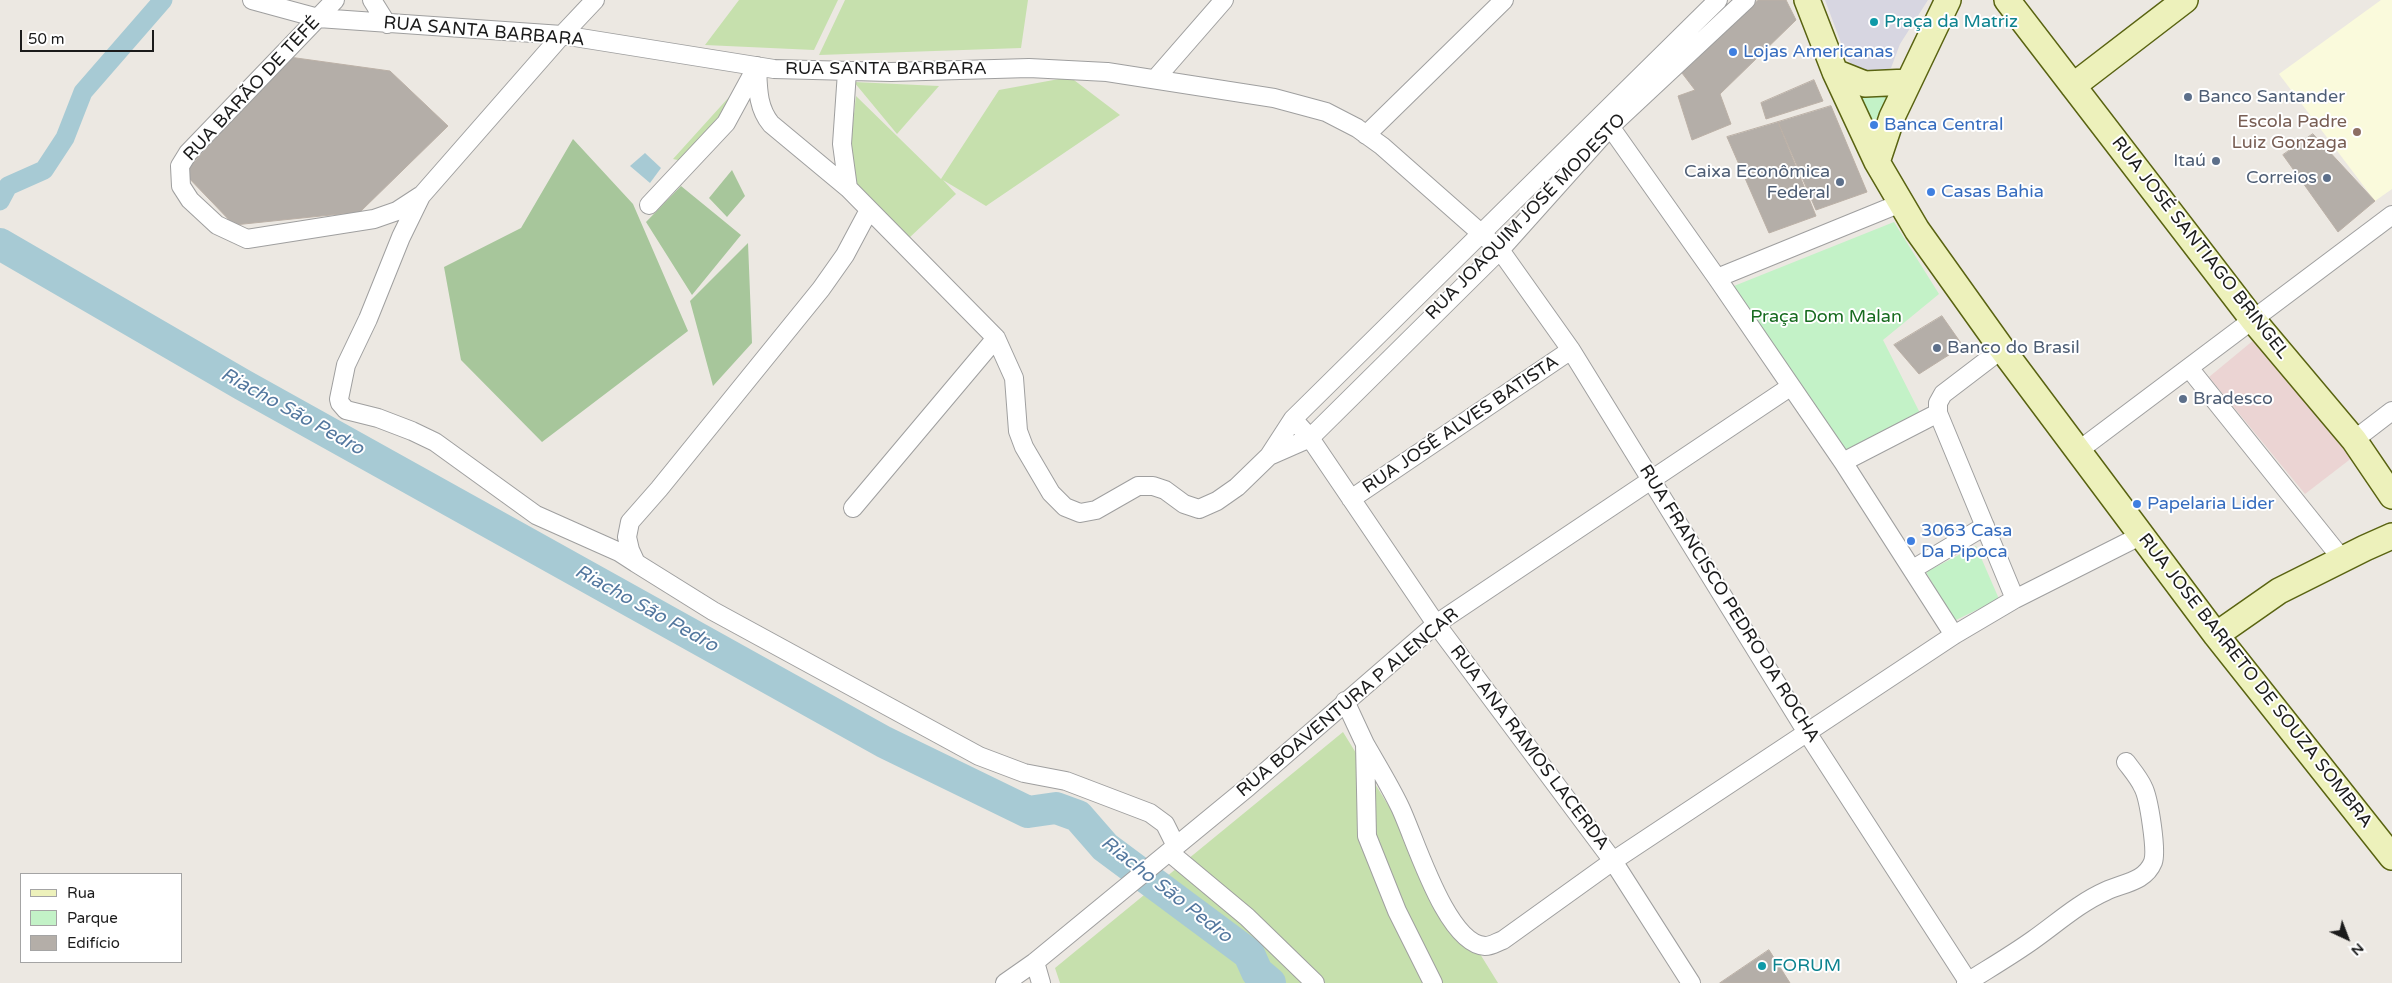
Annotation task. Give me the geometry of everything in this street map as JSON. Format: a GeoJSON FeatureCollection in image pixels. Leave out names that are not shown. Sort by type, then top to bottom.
{"type":"FeatureCollection","features":[{"type":"Feature","properties":{"kind":"main road","name":"RUA JOSE BARRETO DE SOUZA SOMBRA"},"geometry":{"type":"LineString","coordinates":[[1807,0],[1835,72],[1877,162],[1901,203],[2002,349],[2216,635],[2388,845]]}},
{"type":"Feature","properties":{"kind":"main road"},"geometry":{"type":"LineString","coordinates":[[1877,162],[1892,117],[1948,0]]}},
{"type":"Feature","properties":{"kind":"main road","name":"RUA JOSÉ SANTIAGO BRINGEL"},"geometry":{"type":"LineString","coordinates":[[2007,0],[2253,320],[2354,440],[2392,496]]}},
{"type":"Feature","properties":{"kind":"main road"},"geometry":{"type":"LineString","coordinates":[[2073,86],[2185,0]]}},
{"type":"Feature","properties":{"kind":"main road"},"geometry":{"type":"LineString","coordinates":[[1835,72],[1865,84],[1908,82]]}},
{"type":"Feature","properties":{"kind":"main road"},"geometry":{"type":"LineString","coordinates":[[2216,635],[2279,592],[2342,559],[2392,536]]}},
{"type":"Feature","properties":{"kind":"street","name":"RUA SANTA BARBARA"},"geometry":{"type":"LineString","coordinates":[[252,0],[318,18],[562,35],[756,66],[847,72],[1029,68],[1107,72],[1156,78],[1274,98],[1326,112],[1366,135],[1481,232]]}},
{"type":"Feature","properties":{"kind":"street","name":"RUA BARÃO DE TEFÉ"},"geometry":{"type":"LineString","coordinates":[[335,0],[188,153],[180,166],[181,186],[190,200],[217,225],[247,239],[374,219],[397,211],[421,196]]}},
{"type":"Feature","properties":{"kind":"street"},"geometry":{"type":"LineString","coordinates":[[372,0],[387,24]]}},
{"type":"Feature","properties":{"kind":"street"},"geometry":{"type":"LineString","coordinates":[[596,0],[562,35],[421,196],[401,237],[368,319],[346,365],[339,392],[340,403],[346,410],[404,428],[434,442],[454,454],[536,515],[619,552],[714,611],[979,756],[1024,773],[1066,781],[1150,812],[1165,824],[1167,854],[1246,916],[1315,983]]}},
{"type":"Feature","properties":{"kind":"street"},"geometry":{"type":"LineString","coordinates":[[1156,78],[1224,0]]}},
{"type":"Feature","properties":{"kind":"street"},"geometry":{"type":"LineString","coordinates":[[1366,135],[1504,0]]}},
{"type":"Feature","properties":{"kind":"street","name":"RUA JOAQUIM JOSÉ MODESTO"},"geometry":{"type":"LineString","coordinates":[[1310,438],[1500,250],[1606,120],[1718,0]]}},
{"type":"Feature","properties":{"kind":"street","name":"RUA JOAQUIM JOSÉ MODESTO"},"geometry":{"type":"LineString","coordinates":[[1269,456],[1293,419],[1481,232],[1606,120],[1746,0]]}},
{"type":"Feature","properties":{"kind":"street"},"geometry":{"type":"LineString","coordinates":[[756,66],[760,102],[764,114],[781,133],[848,188],[996,338],[1014,378],[1018,431],[1024,447],[1051,492],[1065,507],[1080,513],[1096,510],[1138,486],[1153,486],[1166,490],[1184,504],[1200,509],[1237,488],[1269,456],[1310,438]]}},
{"type":"Feature","properties":{"kind":"street"},"geometry":{"type":"LineString","coordinates":[[650,205],[726,123],[756,66]]}},
{"type":"Feature","properties":{"kind":"street"},"geometry":{"type":"LineString","coordinates":[[847,72],[842,144],[848,188]]}},
{"type":"Feature","properties":{"kind":"street"},"geometry":{"type":"LineString","coordinates":[[1606,120],[1843,462],[1954,635]]}},
{"type":"Feature","properties":{"kind":"street"},"geometry":{"type":"LineString","coordinates":[[1717,278],[1901,203]]}},
{"type":"Feature","properties":{"kind":"street"},"geometry":{"type":"LineString","coordinates":[[636,564],[627,537],[630,522],[821,289],[845,254],[869,210]]}},
{"type":"Feature","properties":{"kind":"street"},"geometry":{"type":"LineString","coordinates":[[2078,451],[2392,215]]}},
{"type":"Feature","properties":{"kind":"street","name":"RUA FRANCISCO PEDRO DA ROCHA"},"geometry":{"type":"LineString","coordinates":[[1481,232],[1500,250],[1571,350],[1806,731],[1968,982]]}},
{"type":"Feature","properties":{"kind":"street"},"geometry":{"type":"LineString","coordinates":[[853,508],[996,338]]}},
{"type":"Feature","properties":{"kind":"street"},"geometry":{"type":"LineString","coordinates":[[2002,349],[1943,394],[1938,403],[1938,413],[2015,599]]}},
{"type":"Feature","properties":{"kind":"street","name":"RUA JOSÊ ALVES BATISTA"},"geometry":{"type":"LineString","coordinates":[[1350,499],[1571,350]]}},
{"type":"Feature","properties":{"kind":"street"},"geometry":{"type":"LineString","coordinates":[[1352,359],[1370,378]]}},
{"type":"Feature","properties":{"kind":"street"},"geometry":{"type":"LineString","coordinates":[[2190,368],[2342,559]]}},
{"type":"Feature","properties":{"kind":"street","name":"RUA BOAVENTURA P ALENCAR"},"geometry":{"type":"LineString","coordinates":[[1005,983],[1035,962],[1137,879],[1436,624],[1790,387]]}},
{"type":"Feature","properties":{"kind":"street"},"geometry":{"type":"LineString","coordinates":[[2354,440],[2392,411]]}},
{"type":"Feature","properties":{"kind":"street"},"geometry":{"type":"LineString","coordinates":[[1843,462],[1938,413]]}},
{"type":"Feature","properties":{"kind":"street","name":"RUA ANA RAMOS LACERDA"},"geometry":{"type":"LineString","coordinates":[[1293,419],[1310,438],[1436,624],[1613,861],[1691,983]]}},
{"type":"Feature","properties":{"kind":"street"},"geometry":{"type":"LineString","coordinates":[[1913,569],[1984,526]]}},
{"type":"Feature","properties":{"kind":"street"},"geometry":{"type":"LineString","coordinates":[[1345,701],[1365,744],[1400,808],[1430,882],[1442,904],[1466,937],[1475,943],[1492,945],[1806,731],[1954,635],[2015,599],[2142,535]]}},
{"type":"Feature","properties":{"kind":"street"},"geometry":{"type":"LineString","coordinates":[[1365,744],[1367,836],[1397,911],[1433,983]]}},
{"type":"Feature","properties":{"kind":"street"},"geometry":{"type":"LineString","coordinates":[[1968,982],[2029,943],[2071,911],[2107,890],[2138,879],[2147,872],[2155,852],[2153,834],[2144,788],[2126,762]]}},
{"type":"Feature","properties":{"kind":"street"},"geometry":{"type":"LineString","coordinates":[[1035,962],[1041,983]]}},
{"type":"Feature","properties":{"kind":"shaded area","name":"Praça da Matriz"},"geometry":{"type":"Polygon","coordinates":[[[1825,0],[1928,0],[1900,44],[1891,68],[1862,77],[1847,59],[1825,0]]]}},
{"type":"Feature","properties":{"kind":"shaded area","name":"Escola Padre Luiz Gonzaga"},"geometry":{"type":"Polygon","coordinates":[[[2381,0],[2392,0],[2392,189],[2375,201],[2279,74],[2381,0]]]}},
{"type":"Feature","properties":{"kind":"shaded area"},"geometry":{"type":"Polygon","coordinates":[[[2255,339],[2357,454],[2305,494],[2209,377],[2255,339]]]}},
{"type":"Feature","properties":{"kind":"green space"},"geometry":{"type":"Polygon","coordinates":[[[739,0],[838,0],[814,50],[705,45],[739,0]]]}},
{"type":"Feature","properties":{"kind":"green space"},"geometry":{"type":"Polygon","coordinates":[[[845,0],[1028,0],[1021,48],[819,55],[845,0]]]}},
{"type":"Feature","properties":{"kind":"green space"},"geometry":{"type":"Polygon","coordinates":[[[1070,77],[1120,115],[986,206],[943,180],[956,194],[909,238],[855,184],[850,150],[856,96],[941,179],[999,90],[1070,77]]]}},
{"type":"Feature","properties":{"kind":"green space"},"geometry":{"type":"Polygon","coordinates":[[[854,82],[939,86],[897,134],[854,82]]]}},
{"type":"Feature","properties":{"kind":"green space"},"geometry":{"type":"Polygon","coordinates":[[[1891,91],[1872,127],[1855,93],[1891,91]]]}},
{"type":"Feature","properties":{"kind":"green space"},"geometry":{"type":"Polygon","coordinates":[[[730,96],[732,106],[682,161],[673,159],[730,96]]]}},
{"type":"Feature","properties":{"kind":"green space"},"geometry":{"type":"Polygon","coordinates":[[[573,139],[633,204],[688,331],[542,442],[461,360],[444,267],[521,228],[573,139]]]}},
{"type":"Feature","properties":{"kind":"green space"},"geometry":{"type":"Polygon","coordinates":[[[732,170],[745,196],[727,217],[709,198],[732,170]]]}},
{"type":"Feature","properties":{"kind":"green space"},"geometry":{"type":"Polygon","coordinates":[[[681,186],[741,235],[692,295],[646,222],[681,186]]]}},
{"type":"Feature","properties":{"kind":"green space","name":"Praça Dom Malan"},"geometry":{"type":"Polygon","coordinates":[[[1894,222],[1939,294],[1883,340],[1921,415],[1844,452],[1729,288],[1894,222]]]}},
{"type":"Feature","properties":{"kind":"green space"},"geometry":{"type":"Polygon","coordinates":[[[748,243],[752,343],[713,386],[690,301],[748,243]]]}},
{"type":"Feature","properties":{"kind":"green space"},"geometry":{"type":"Polygon","coordinates":[[[1976,546],[1999,599],[1954,621],[1926,572],[1976,546]]]}},
{"type":"Feature","properties":{"kind":"green space"},"geometry":{"type":"Polygon","coordinates":[[[1343,732],[1498,983],[1060,983],[1055,968],[1343,732]]]}},
{"type":"Feature","properties":{"kind":"water"},"geometry":{"type":"Polygon","coordinates":[[[645,153],[661,168],[650,183],[630,166],[645,153]]]}},
{"type":"Feature","properties":{"kind":"building","name":"Lojas Americanas"},"geometry":{"type":"Polygon","coordinates":[[[1758,0],[1786,0],[1796,20],[1720,94],[1731,124],[1692,140],[1678,96],[1695,90],[1682,73],[1758,0]]]}},
{"type":"Feature","properties":{"kind":"building"},"geometry":{"type":"Polygon","coordinates":[[[289,57],[390,71],[448,126],[360,212],[234,225],[184,173],[289,57]]]}},
{"type":"Feature","properties":{"kind":"building"},"geometry":{"type":"Polygon","coordinates":[[[1814,80],[1823,101],[1766,119],[1761,103],[1814,80]]]}},
{"type":"Feature","properties":{"kind":"building"},"geometry":{"type":"Polygon","coordinates":[[[1831,106],[1867,192],[1816,210],[1778,122],[1831,106]]]}},
{"type":"Feature","properties":{"kind":"building"},"geometry":{"type":"Polygon","coordinates":[[[1778,122],[1816,216],[1769,233],[1727,137],[1778,122]]]}},
{"type":"Feature","properties":{"kind":"building","name":"Correios"},"geometry":{"type":"Polygon","coordinates":[[[2313,134],[2375,201],[2338,232],[2283,155],[2313,134]]]}},
{"type":"Feature","properties":{"kind":"building"},"geometry":{"type":"Polygon","coordinates":[[[1942,316],[1963,346],[1919,374],[1894,345],[1942,316]]]}},
{"type":"Feature","properties":{"kind":"building","name":"FORUM"},"geometry":{"type":"Polygon","coordinates":[[[1769,950],[1790,983],[1720,983],[1769,950]]]}},
{"type":"Feature","properties":{"kind":"waterway"},"geometry":{"type":"LineString","coordinates":[[0,201],[8,186],[44,170],[65,138],[83,92],[163,0]]}},
{"type":"Feature","properties":{"kind":"waterway","name":"Riacho São Pedro"},"geometry":{"type":"LineString","coordinates":[[0,244],[243,385],[884,742],[1028,812],[1056,808],[1078,816],[1105,847],[1249,954],[1257,972],[1270,983]]}},
{"type":"Feature","properties":{"kind":"place","name":"Praça da Matriz"},"geometry":{"type":"Point","coordinates":[1874,22]}},
{"type":"Feature","properties":{"kind":"place","name":"Lojas Americanas"},"geometry":{"type":"Point","coordinates":[1733,52]}},
{"type":"Feature","properties":{"kind":"place","name":"Banco Santander"},"geometry":{"type":"Point","coordinates":[2188,97]}},
{"type":"Feature","properties":{"kind":"place","name":"Banca Central"},"geometry":{"type":"Point","coordinates":[1874,125]}},
{"type":"Feature","properties":{"kind":"place","name":"Escola Padre Luiz Gonzaga"},"geometry":{"type":"Point","coordinates":[2357,132]}},
{"type":"Feature","properties":{"kind":"place","name":"Itaú"},"geometry":{"type":"Point","coordinates":[2216,161]}},
{"type":"Feature","properties":{"kind":"place","name":"Correios"},"geometry":{"type":"Point","coordinates":[2327,178]}},
{"type":"Feature","properties":{"kind":"place","name":"Caixa Econômica Federal"},"geometry":{"type":"Point","coordinates":[1840,182]}},
{"type":"Feature","properties":{"kind":"place","name":"Casas Bahia"},"geometry":{"type":"Point","coordinates":[1931,192]}},
{"type":"Feature","properties":{"kind":"place","name":"Banco do Brasil"},"geometry":{"type":"Point","coordinates":[1937,348]}},
{"type":"Feature","properties":{"kind":"place","name":"Bradesco"},"geometry":{"type":"Point","coordinates":[2183,399]}},
{"type":"Feature","properties":{"kind":"place","name":"Papelaria Lider"},"geometry":{"type":"Point","coordinates":[2137,504]}},
{"type":"Feature","properties":{"kind":"place","name":"3063 Casa Da Pipoca"},"geometry":{"type":"Point","coordinates":[1911,541]}},
{"type":"Feature","properties":{"kind":"place","name":"FORUM"},"geometry":{"type":"Point","coordinates":[1762,966]}}]}
